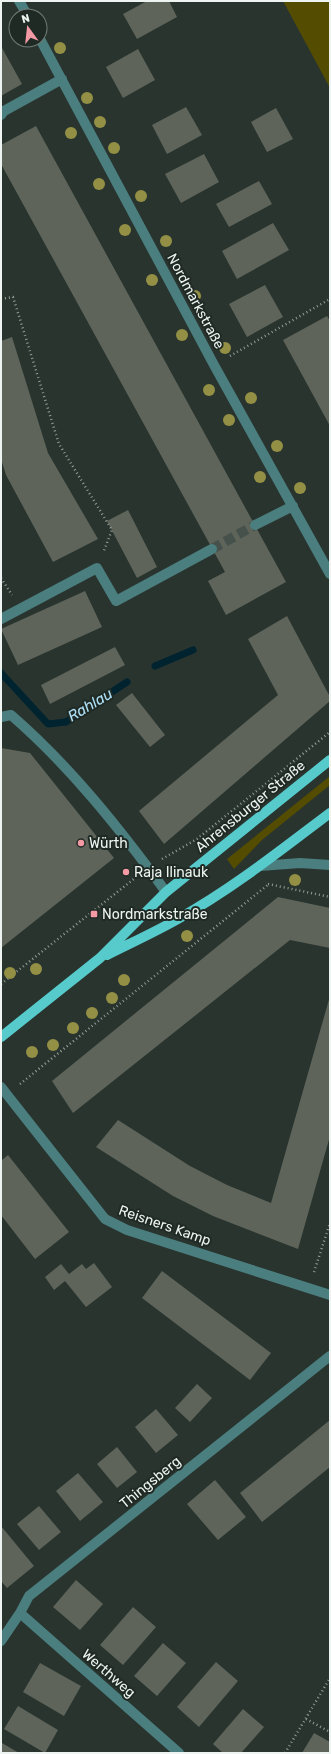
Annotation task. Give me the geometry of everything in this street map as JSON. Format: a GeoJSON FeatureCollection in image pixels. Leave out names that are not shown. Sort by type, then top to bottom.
{"type":"FeatureCollection","features":[{"type":"Feature","properties":{"kind":"main road","name":"Ahrensburger Straße"},"geometry":{"type":"LineString","coordinates":[[1,1037],[100,958],[166,892],[330,760]]}},
{"type":"Feature","properties":{"kind":"main road","name":"Ahrensburger Straße"},"geometry":{"type":"LineString","coordinates":[[100,958],[178,919],[260,866],[330,813]]}},
{"type":"Feature","properties":{"kind":"street","name":"Nordmarkstraße"},"geometry":{"type":"LineString","coordinates":[[45,48],[214,365],[330,574]]}},
{"type":"Feature","properties":{"kind":"street"},"geometry":{"type":"LineString","coordinates":[[1,115],[4,111],[62,80]]}},
{"type":"Feature","properties":{"kind":"street"},"geometry":{"type":"LineString","coordinates":[[255,526],[293,506]]}},
{"type":"Feature","properties":{"kind":"street"},"geometry":{"type":"LineString","coordinates":[[1,619],[97,568],[116,601],[212,549]]}},
{"type":"Feature","properties":{"kind":"street"},"geometry":{"type":"LineString","coordinates":[[1,717],[11,715],[38,739],[64,766],[148,867],[166,892]]}},
{"type":"Feature","properties":{"kind":"street"},"geometry":{"type":"LineString","coordinates":[[260,866],[300,863],[330,865]]}},
{"type":"Feature","properties":{"kind":"street","name":"Reisners Kamp"},"geometry":{"type":"LineString","coordinates":[[4,1091],[105,1219],[127,1230],[309,1287],[330,1295]]}},
{"type":"Feature","properties":{"kind":"street","name":"Thingsberg"},"geometry":{"type":"LineString","coordinates":[[1,1641],[20,1613],[29,1596],[330,1356]]}},
{"type":"Feature","properties":{"kind":"street","name":"Werthweg"},"geometry":{"type":"LineString","coordinates":[[20,1613],[179,1753]]}},
{"type":"Feature","properties":{"kind":"path"},"geometry":{"type":"LineString","coordinates":[[1,299],[12,297],[59,444],[112,530],[97,568]]}},
{"type":"Feature","properties":{"kind":"path"},"geometry":{"type":"LineString","coordinates":[[214,365],[330,299]]}},
{"type":"Feature","properties":{"kind":"path"},"geometry":{"type":"LineString","coordinates":[[1,984],[148,867],[197,839],[330,732]]}},
{"type":"Feature","properties":{"kind":"path"},"geometry":{"type":"LineString","coordinates":[[268,884],[330,897]]}},
{"type":"Feature","properties":{"kind":"path"},"geometry":{"type":"LineString","coordinates":[[4,1091],[181,956],[243,903]]}},
{"type":"Feature","properties":{"kind":"path"},"geometry":{"type":"LineString","coordinates":[[309,1287],[330,1223]]}},
{"type":"Feature","properties":{"kind":"path"},"geometry":{"type":"LineString","coordinates":[[284,1753],[330,1678]]}},
{"type":"Feature","properties":{"kind":"path"},"geometry":{"type":"LineString","coordinates":[[306,1719],[330,1732]]}},
{"type":"Feature","properties":{"kind":"shaded area"},"geometry":{"type":"Polygon","coordinates":[[[283,1],[330,1],[330,88],[283,1]]]}},
{"type":"Feature","properties":{"kind":"shaded area"},"geometry":{"type":"Polygon","coordinates":[[[330,776],[330,785],[262,840],[234,869],[227,859],[330,776]]]}},
{"type":"Feature","properties":{"kind":"building"},"geometry":{"type":"Polygon","coordinates":[[[147,1],[169,1],[177,17],[137,39],[123,14],[147,1]]]}},
{"type":"Feature","properties":{"kind":"building"},"geometry":{"type":"Polygon","coordinates":[[[1,46],[22,84],[1,96],[1,46]]]}},
{"type":"Feature","properties":{"kind":"building"},"geometry":{"type":"Polygon","coordinates":[[[138,49],[155,80],[123,98],[106,67],[138,49]]]}},
{"type":"Feature","properties":{"kind":"building"},"geometry":{"type":"Polygon","coordinates":[[[186,107],[202,135],[167,154],[152,125],[186,107]]]}},
{"type":"Feature","properties":{"kind":"building"},"geometry":{"type":"Polygon","coordinates":[[[276,108],[293,139],[267,152],[251,122],[276,108]]]}},
{"type":"Feature","properties":{"kind":"building"},"geometry":{"type":"Polygon","coordinates":[[[36,126],[286,582],[226,615],[208,581],[225,572],[1,164],[1,145],[36,126]]]}},
{"type":"Feature","properties":{"kind":"building"},"geometry":{"type":"Polygon","coordinates":[[[204,154],[219,182],[181,203],[165,174],[204,154]]]}},
{"type":"Feature","properties":{"kind":"building"},"geometry":{"type":"Polygon","coordinates":[[[259,181],[272,204],[229,227],[216,204],[259,181]]]}},
{"type":"Feature","properties":{"kind":"building"},"geometry":{"type":"Polygon","coordinates":[[[273,223],[289,250],[237,279],[222,251],[273,223]]]}},
{"type":"Feature","properties":{"kind":"building"},"geometry":{"type":"Polygon","coordinates":[[[265,285],[283,317],[247,337],[229,304],[265,285]]]}},
{"type":"Feature","properties":{"kind":"building"},"geometry":{"type":"Polygon","coordinates":[[[327,316],[330,321],[330,426],[283,340],[327,316]]]}},
{"type":"Feature","properties":{"kind":"building"},"geometry":{"type":"Polygon","coordinates":[[[12,337],[48,453],[98,539],[53,562],[6,475],[1,459],[1,341],[12,337]]]}},
{"type":"Feature","properties":{"kind":"building"},"geometry":{"type":"Polygon","coordinates":[[[128,510],[157,567],[137,578],[107,521],[128,510]]]}},
{"type":"Feature","properties":{"kind":"building"},"geometry":{"type":"Polygon","coordinates":[[[85,591],[102,627],[18,665],[1,629],[85,591]]]}},
{"type":"Feature","properties":{"kind":"building"},"geometry":{"type":"Polygon","coordinates":[[[287,616],[330,697],[330,701],[164,844],[139,811],[278,695],[248,639],[287,616]]]}},
{"type":"Feature","properties":{"kind":"building"},"geometry":{"type":"Polygon","coordinates":[[[115,647],[125,665],[50,704],[41,685],[115,647]]]}},
{"type":"Feature","properties":{"kind":"building"},"geometry":{"type":"Polygon","coordinates":[[[132,693],[165,735],[150,747],[116,705],[132,693]]]}},
{"type":"Feature","properties":{"kind":"building"},"geometry":{"type":"Polygon","coordinates":[[[1,748],[30,753],[114,858],[1,948],[1,748]]]}},
{"type":"Feature","properties":{"kind":"building"},"geometry":{"type":"Polygon","coordinates":[[[278,897],[330,908],[330,948],[290,940],[73,1113],[52,1081],[278,897]]]}},
{"type":"Feature","properties":{"kind":"building"},"geometry":{"type":"Polygon","coordinates":[[[330,996],[330,1136],[298,1249],[213,1216],[173,1196],[96,1147],[118,1120],[190,1166],[227,1185],[271,1203],[330,996]]]}},
{"type":"Feature","properties":{"kind":"building"},"geometry":{"type":"Polygon","coordinates":[[[8,1155],[69,1232],[35,1259],[1,1215],[1,1158],[2,1160],[8,1155]]]}},
{"type":"Feature","properties":{"kind":"building"},"geometry":{"type":"Polygon","coordinates":[[[94,1263],[112,1287],[86,1307],[65,1281],[54,1290],[45,1277],[61,1264],[69,1274],[82,1264],[86,1269],[94,1263]]]}},
{"type":"Feature","properties":{"kind":"building"},"geometry":{"type":"Polygon","coordinates":[[[162,1271],[271,1353],[250,1380],[142,1298],[162,1271]]]}},
{"type":"Feature","properties":{"kind":"building"},"geometry":{"type":"Polygon","coordinates":[[[197,1384],[212,1398],[190,1422],[175,1408],[197,1384]]]}},
{"type":"Feature","properties":{"kind":"building"},"geometry":{"type":"Polygon","coordinates":[[[156,1409],[178,1435],[156,1453],[135,1427],[156,1409]]]}},
{"type":"Feature","properties":{"kind":"building"},"geometry":{"type":"Polygon","coordinates":[[[330,1420],[330,1467],[262,1522],[240,1493],[330,1420]]]}},
{"type":"Feature","properties":{"kind":"building"},"geometry":{"type":"Polygon","coordinates":[[[117,1447],[137,1472],[117,1488],[97,1464],[117,1447]]]}},
{"type":"Feature","properties":{"kind":"building"},"geometry":{"type":"Polygon","coordinates":[[[78,1473],[103,1502],[80,1521],[56,1491],[78,1473]]]}},
{"type":"Feature","properties":{"kind":"building"},"geometry":{"type":"Polygon","coordinates":[[[215,1480],[246,1517],[218,1540],[187,1504],[215,1480]]]}},
{"type":"Feature","properties":{"kind":"building"},"geometry":{"type":"Polygon","coordinates":[[[39,1506],[61,1532],[39,1550],[17,1524],[39,1506]]]}},
{"type":"Feature","properties":{"kind":"building"},"geometry":{"type":"Polygon","coordinates":[[[1,1526],[34,1566],[7,1588],[1,1581],[1,1526]]]}},
{"type":"Feature","properties":{"kind":"building"},"geometry":{"type":"Polygon","coordinates":[[[76,1580],[103,1604],[80,1630],[53,1607],[76,1580]]]}},
{"type":"Feature","properties":{"kind":"building"},"geometry":{"type":"Polygon","coordinates":[[[133,1607],[156,1627],[123,1665],[100,1645],[133,1607]]]}},
{"type":"Feature","properties":{"kind":"building"},"geometry":{"type":"Polygon","coordinates":[[[163,1643],[186,1663],[157,1696],[134,1676],[163,1643]]]}},
{"type":"Feature","properties":{"kind":"building"},"geometry":{"type":"Polygon","coordinates":[[[216,1662],[238,1681],[199,1727],[177,1707],[216,1662]]]}},
{"type":"Feature","properties":{"kind":"building"},"geometry":{"type":"Polygon","coordinates":[[[40,1663],[81,1686],[64,1716],[23,1692],[40,1663]]]}},
{"type":"Feature","properties":{"kind":"building"},"geometry":{"type":"Polygon","coordinates":[[[18,1706],[58,1730],[45,1753],[4,1729],[18,1706]]]}},
{"type":"Feature","properties":{"kind":"building"},"geometry":{"type":"Polygon","coordinates":[[[243,1709],[264,1727],[241,1753],[223,1753],[213,1744],[243,1709]]]}},
{"type":"Feature","properties":{"kind":"building"},"geometry":{"type":"Polygon","coordinates":[[[314,1733],[330,1742],[330,1753],[302,1753],[314,1733]]]}},
{"type":"Feature","properties":{"kind":"building"},"geometry":{"type":"Polygon","coordinates":[[[2,1743],[19,1753],[1,1753],[2,1743]]]}},
{"type":"Feature","properties":{"kind":"waterway","name":"Rahlau"},"geometry":{"type":"LineString","coordinates":[[155,666],[193,650]]}},
{"type":"Feature","properties":{"kind":"waterway","name":"Rahlau"},"geometry":{"type":"LineString","coordinates":[[1,673],[48,724],[66,722],[127,682]]}},
{"type":"Feature","properties":{"kind":"tunnel"},"geometry":{"type":"LineString","coordinates":[[212,549],[255,525]]}},
{"type":"Feature","properties":{"kind":"place","name":"Würth"},"geometry":{"type":"Point","coordinates":[81,843]}},
{"type":"Feature","properties":{"kind":"place","name":"Raja Ilinauk"},"geometry":{"type":"Point","coordinates":[126,872]}},
{"type":"Feature","properties":{"kind":"place","name":"Nordmarkstraße"},"geometry":{"type":"Point","coordinates":[94,914]}}]}
